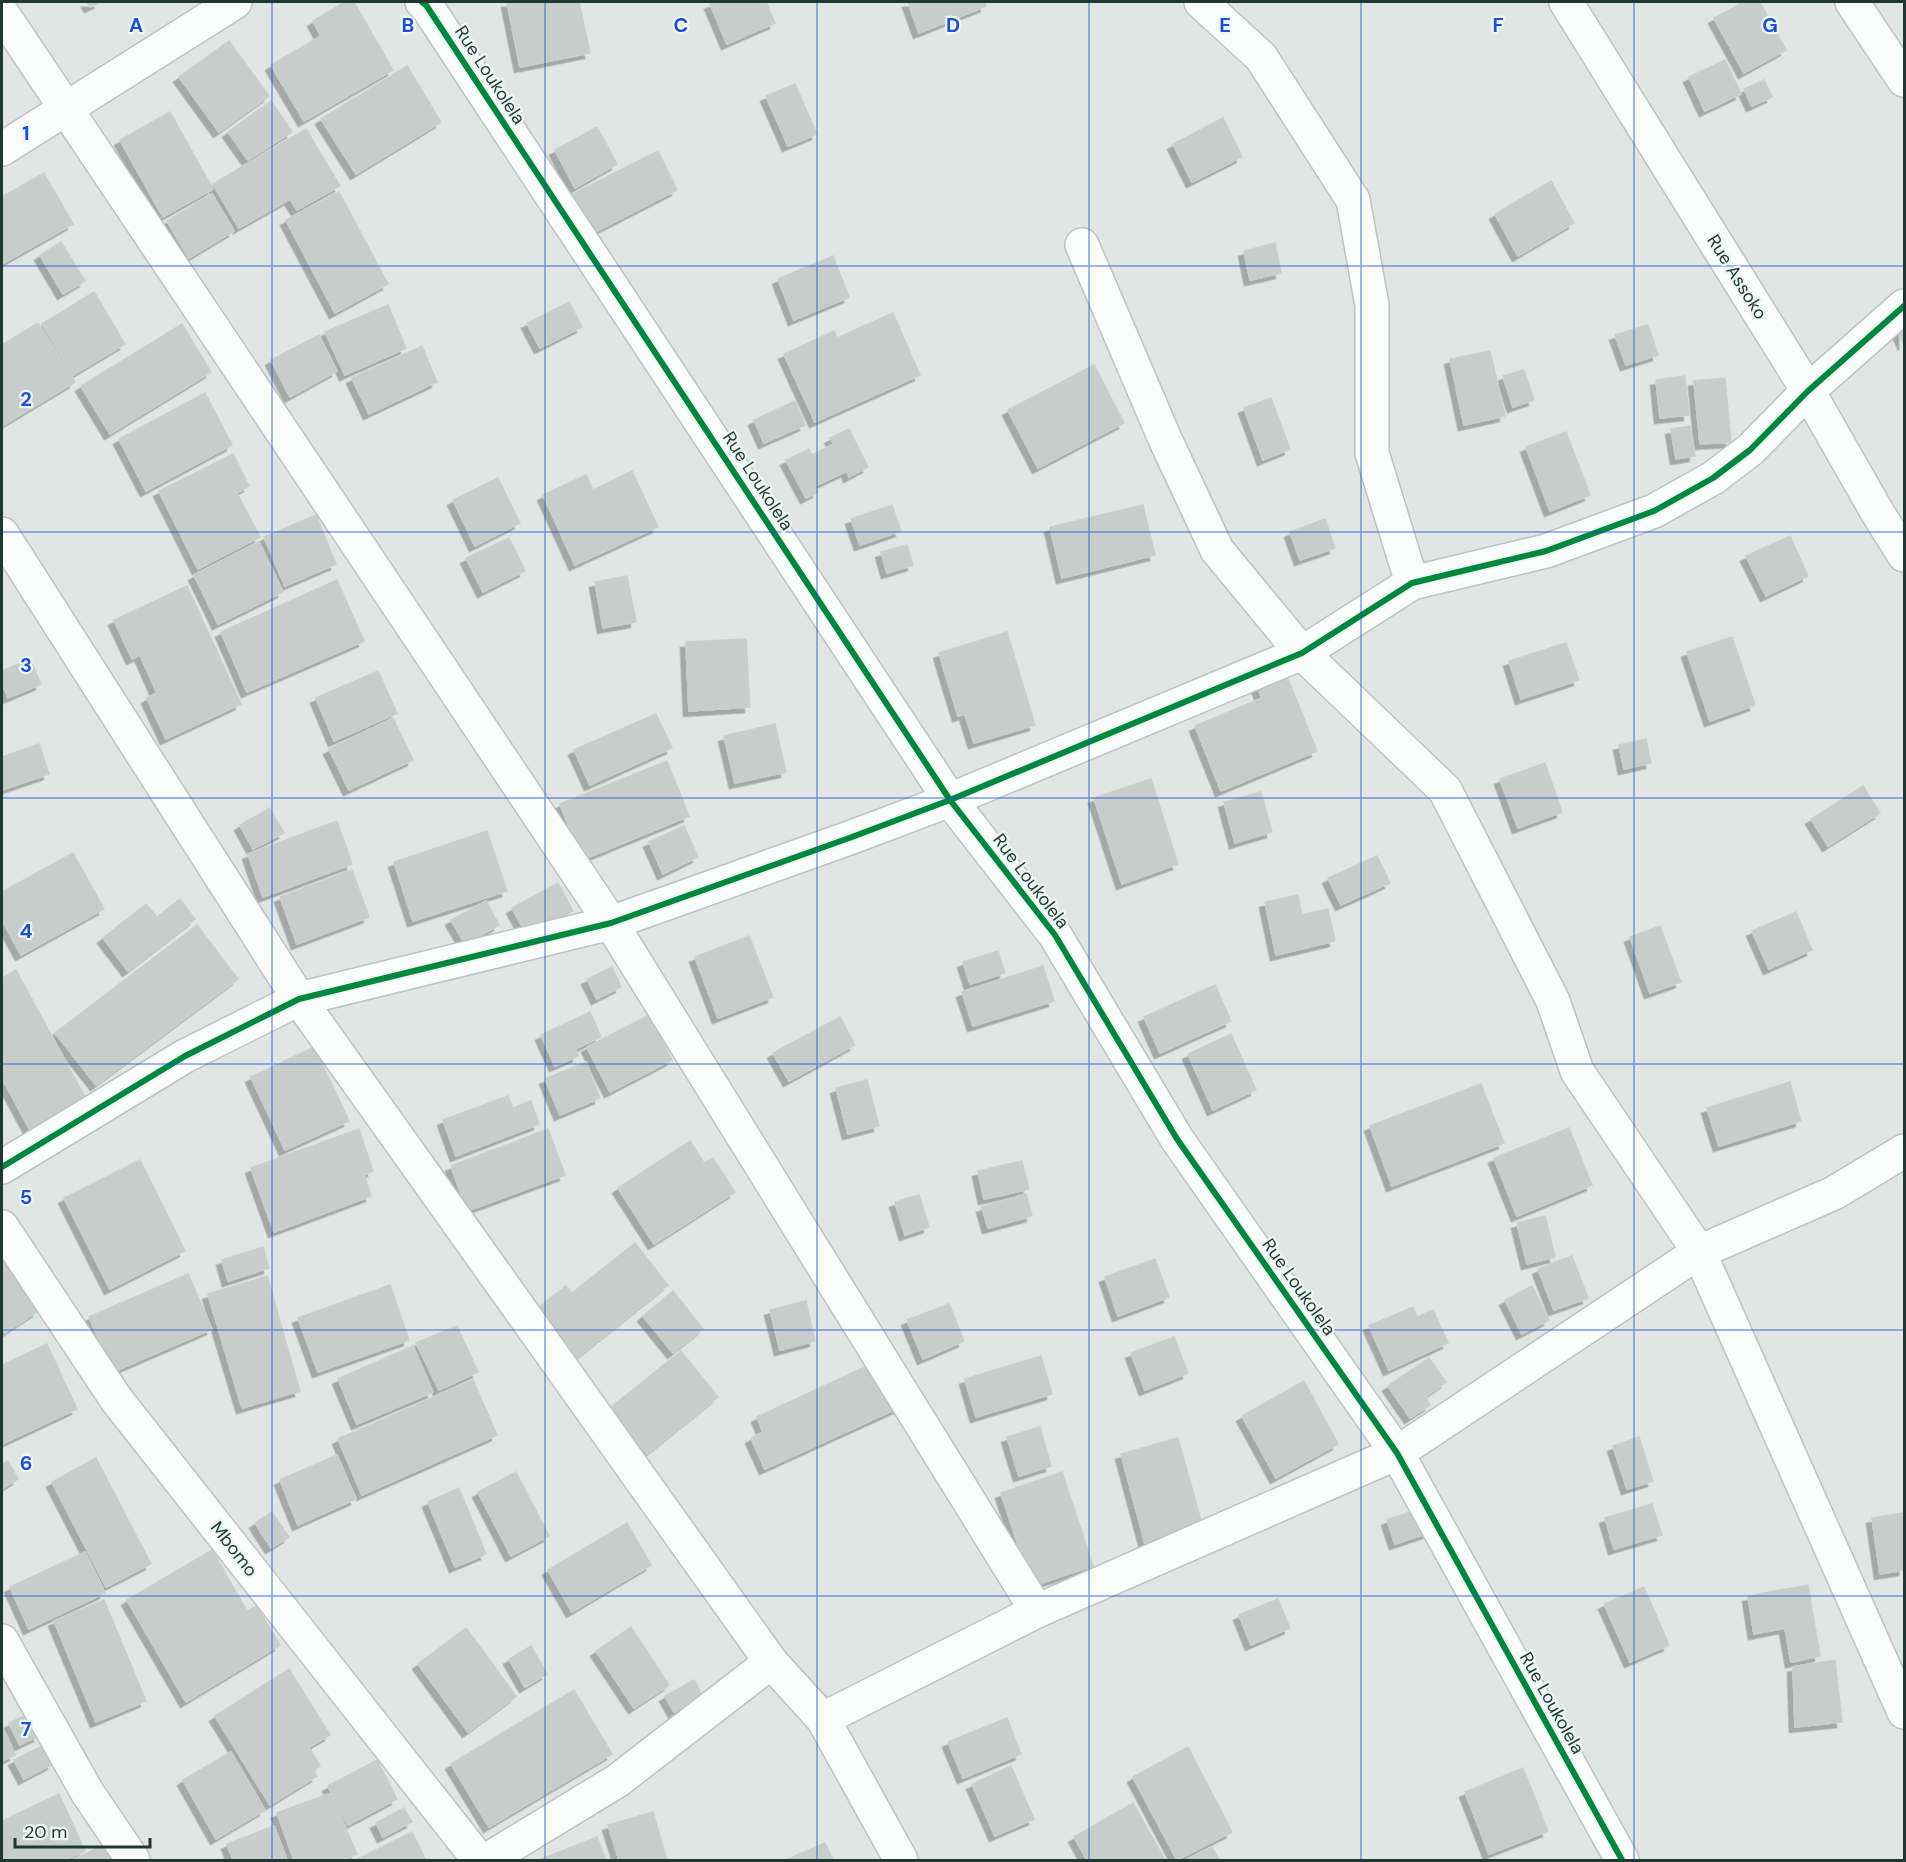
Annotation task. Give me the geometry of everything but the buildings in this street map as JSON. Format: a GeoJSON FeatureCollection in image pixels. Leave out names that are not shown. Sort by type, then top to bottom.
{"type":"FeatureCollection","features":[{"type":"Feature","properties":{"kind":"street"},"geometry":{"type":"LineString","coordinates":[[2,149],[235,2]]}},
{"type":"Feature","properties":{"kind":"street","name":"Rue Loukolela"},"geometry":{"type":"LineString","coordinates":[[422,2],[950,800],[1055,935],[1177,1139],[1397,1453],[1622,1860]]}},
{"type":"Feature","properties":{"kind":"street"},"geometry":{"type":"LineString","coordinates":[[1201,2],[1261,57],[1353,200],[1372,305],[1372,453],[1412,582]]}},
{"type":"Feature","properties":{"kind":"street","name":"Rue Assoko"},"geometry":{"type":"LineString","coordinates":[[1566,2],[1808,391],[1876,510],[1905,555]]}},
{"type":"Feature","properties":{"kind":"street"},"geometry":{"type":"LineString","coordinates":[[1852,2],[1905,80]]}},
{"type":"Feature","properties":{"kind":"street"},"geometry":{"type":"LineString","coordinates":[[2,13],[611,923],[1036,1611]]}},
{"type":"Feature","properties":{"kind":"street"},"geometry":{"type":"LineString","coordinates":[[1082,245],[1165,439],[1217,550],[1302,653],[1445,790],[1497,887],[1553,1001],[1578,1071],[1700,1252],[1905,1712]]}},
{"type":"Feature","properties":{"kind":"street"},"geometry":{"type":"LineString","coordinates":[[2,1167],[185,1056],[299,999],[611,923],[950,800],[1302,653],[1412,582],[1546,550],[1654,511],[1713,478],[1750,450],[1808,391],[1905,306]]}},
{"type":"Feature","properties":{"kind":"street"},"geometry":{"type":"LineString","coordinates":[[2,534],[299,999],[771,1662],[823,1719],[901,1860]]}},
{"type":"Feature","properties":{"kind":"street"},"geometry":{"type":"LineString","coordinates":[[823,1719],[1036,1611],[1397,1453],[1700,1252],[1834,1193],[1905,1151]]}},
{"type":"Feature","properties":{"kind":"street","name":"Mbomo"},"geometry":{"type":"LineString","coordinates":[[2,1227],[116,1399],[479,1860]]}},
{"type":"Feature","properties":{"kind":"street"},"geometry":{"type":"LineString","coordinates":[[2,1641],[87,1792],[133,1860]]}},
{"type":"Feature","properties":{"kind":"street"},"geometry":{"type":"LineString","coordinates":[[487,1860],[617,1780],[771,1662]]}},
{"type":"Feature","properties":{"kind":"cycle path"},"geometry":{"type":"LineString","coordinates":[[422,2],[950,800],[1055,935],[1177,1139],[1397,1453],[1622,1860]]}},
{"type":"Feature","properties":{"kind":"cycle path"},"geometry":{"type":"LineString","coordinates":[[2,1167],[185,1056],[299,999],[611,923],[852,837],[950,800],[1302,653],[1412,583],[1546,551],[1654,511],[1713,478],[1750,450],[1808,391],[1904,306]]}}]}
